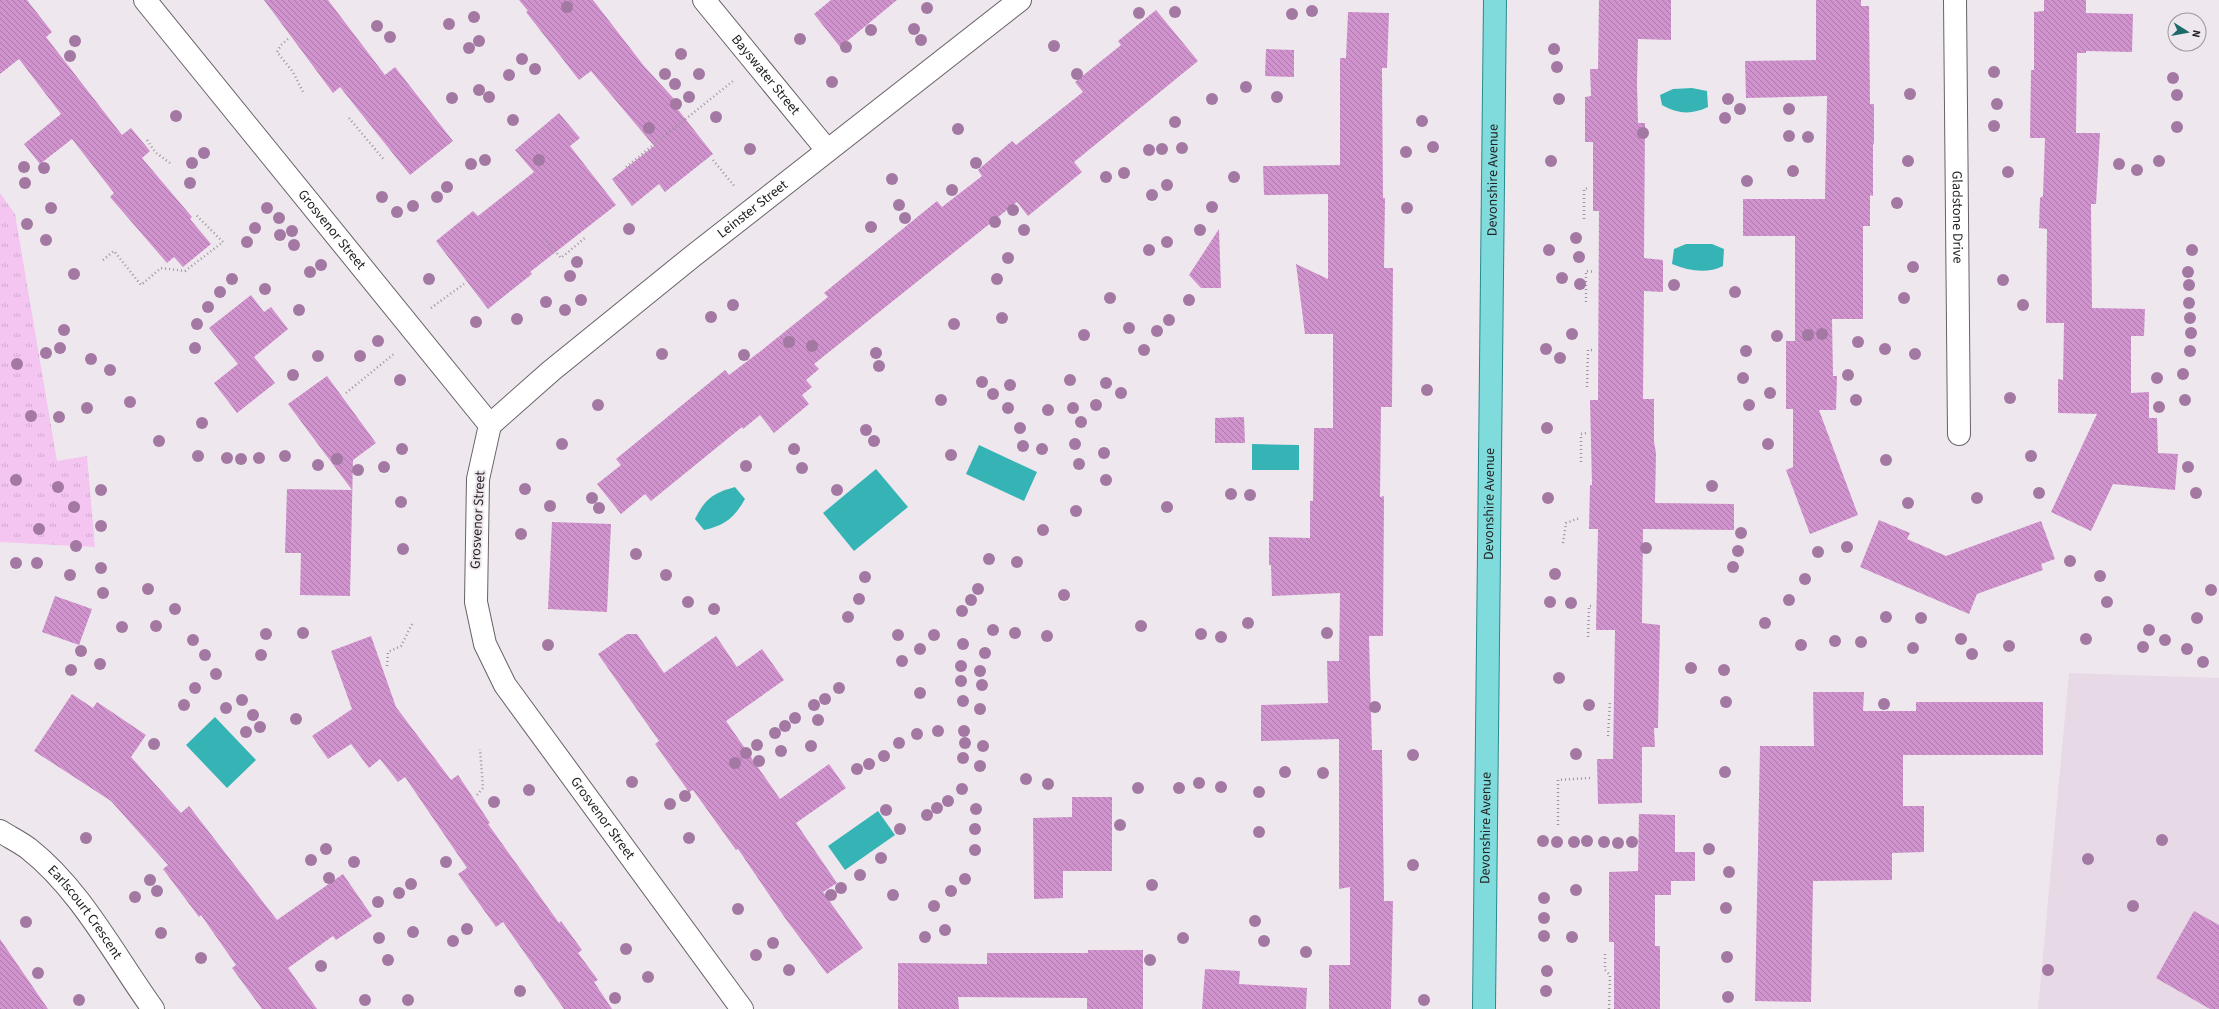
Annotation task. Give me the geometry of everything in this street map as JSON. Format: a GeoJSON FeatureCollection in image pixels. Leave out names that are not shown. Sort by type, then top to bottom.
{"type":"FeatureCollection","features":[{"type":"Feature","properties":{"kind":"main road","name":"Devonshire Avenue"},"geometry":{"type":"LineString","coordinates":[[1484,1009],[1495,0]]}},
{"type":"Feature","properties":{"kind":"street","name":"Grosvenor Street"},"geometry":{"type":"LineString","coordinates":[[145,0],[490,425],[478,479],[476,525],[476,602],[484,644],[505,685],[742,1009]]}},
{"type":"Feature","properties":{"kind":"street","name":"Bayswater Street"},"geometry":{"type":"LineString","coordinates":[[704,0],[827,150]]}},
{"type":"Feature","properties":{"kind":"street","name":"Leinster Street"},"geometry":{"type":"LineString","coordinates":[[490,425],[550,371],[753,208],[1020,0]]}},
{"type":"Feature","properties":{"kind":"street","name":"Gladstone Drive"},"geometry":{"type":"LineString","coordinates":[[1955,0],[1959,434]]}},
{"type":"Feature","properties":{"kind":"street","name":"Earlscourt Crescent"},"geometry":{"type":"LineString","coordinates":[[0,831],[28,848],[60,879],[96,925],[153,1009]]}},
{"type":"Feature","properties":{"kind":"path"},"geometry":{"type":"LineString","coordinates":[[288,39],[281,45],[278,52],[293,72],[303,92]]}},
{"type":"Feature","properties":{"kind":"path"},"geometry":{"type":"LineString","coordinates":[[626,166],[735,79]]}},
{"type":"Feature","properties":{"kind":"path"},"geometry":{"type":"LineString","coordinates":[[349,118],[385,161]]}},
{"type":"Feature","properties":{"kind":"path"},"geometry":{"type":"LineString","coordinates":[[147,140],[155,152],[170,163]]}},
{"type":"Feature","properties":{"kind":"path"},"geometry":{"type":"LineString","coordinates":[[713,160],[753,208]]}},
{"type":"Feature","properties":{"kind":"path"},"geometry":{"type":"LineString","coordinates":[[1584,219],[1584,189],[1589,188]]}},
{"type":"Feature","properties":{"kind":"path"},"geometry":{"type":"LineString","coordinates":[[103,260],[114,251],[141,285],[161,268],[185,271],[223,242],[196,215]]}},
{"type":"Feature","properties":{"kind":"path"},"geometry":{"type":"LineString","coordinates":[[544,238],[561,258],[586,237]]}},
{"type":"Feature","properties":{"kind":"path"},"geometry":{"type":"LineString","coordinates":[[1586,302],[1586,271],[1595,272]]}},
{"type":"Feature","properties":{"kind":"path"},"geometry":{"type":"LineString","coordinates":[[425,313],[464,284]]}},
{"type":"Feature","properties":{"kind":"path"},"geometry":{"type":"LineString","coordinates":[[1587,387],[1588,350],[1594,350]]}},
{"type":"Feature","properties":{"kind":"path"},"geometry":{"type":"LineString","coordinates":[[346,393],[397,352]]}},
{"type":"Feature","properties":{"kind":"path"},"geometry":{"type":"LineString","coordinates":[[1581,462],[1581,434],[1587,433]]}},
{"type":"Feature","properties":{"kind":"path"},"geometry":{"type":"LineString","coordinates":[[1563,543],[1566,523],[1580,518]]}},
{"type":"Feature","properties":{"kind":"path"},"geometry":{"type":"LineString","coordinates":[[1588,637],[1589,606],[1594,606]]}},
{"type":"Feature","properties":{"kind":"path"},"geometry":{"type":"LineString","coordinates":[[387,666],[388,652],[401,646],[413,622]]}},
{"type":"Feature","properties":{"kind":"path"},"geometry":{"type":"LineString","coordinates":[[1608,736],[1610,702]]}},
{"type":"Feature","properties":{"kind":"path"},"geometry":{"type":"LineString","coordinates":[[477,795],[484,788],[480,749]]}},
{"type":"Feature","properties":{"kind":"path"},"geometry":{"type":"LineString","coordinates":[[1558,825],[1558,780],[1591,778]]}},
{"type":"Feature","properties":{"kind":"path"},"geometry":{"type":"LineString","coordinates":[[1605,954],[1605,970],[1610,975],[1609,1009]]}},
{"type":"Feature","properties":{"kind":"shaded area"},"geometry":{"type":"Polygon","coordinates":[[[2069,673],[2219,678],[2219,1009],[2038,1009],[2069,673]]]}},
{"type":"Feature","properties":{"kind":"green space"},"geometry":{"type":"Polygon","coordinates":[[[0,193],[15,214],[57,461],[87,456],[95,547],[0,542],[0,193]]]}},
{"type":"Feature","properties":{"kind":"water"},"geometry":{"type":"Polygon","coordinates":[[[1692,88],[1707,91],[1708,107],[1702,110],[1679,112],[1662,105],[1660,95],[1673,89],[1692,88]]]}},
{"type":"Feature","properties":{"kind":"water"},"geometry":{"type":"Polygon","coordinates":[[[1686,244],[1712,244],[1724,249],[1723,266],[1711,270],[1698,271],[1672,264],[1674,249],[1686,244]]]}},
{"type":"Feature","properties":{"kind":"water"},"geometry":{"type":"Polygon","coordinates":[[[1252,444],[1299,445],[1299,470],[1252,470],[1252,444]]]}},
{"type":"Feature","properties":{"kind":"water"},"geometry":{"type":"Polygon","coordinates":[[[979,445],[1037,472],[1024,501],[966,474],[979,445]]]}},
{"type":"Feature","properties":{"kind":"water"},"geometry":{"type":"Polygon","coordinates":[[[876,469],[908,507],[854,551],[823,513],[876,469]]]}},
{"type":"Feature","properties":{"kind":"water"},"geometry":{"type":"Polygon","coordinates":[[[735,487],[745,499],[737,511],[724,523],[704,530],[695,519],[702,506],[715,494],[735,487]]]}},
{"type":"Feature","properties":{"kind":"water"},"geometry":{"type":"Polygon","coordinates":[[[215,717],[256,760],[227,788],[186,745],[215,717]]]}},
{"type":"Feature","properties":{"kind":"water"},"geometry":{"type":"Polygon","coordinates":[[[878,811],[895,835],[845,870],[828,846],[878,811]]]}},
{"type":"Feature","properties":{"kind":"building"},"geometry":{"type":"Polygon","coordinates":[[[0,0],[27,0],[52,32],[46,37],[122,135],[131,128],[150,151],[142,158],[192,217],[190,219],[211,244],[183,267],[174,257],[167,263],[110,197],[114,193],[72,139],[40,164],[24,144],[61,114],[19,59],[0,74],[0,0]]]}},
{"type":"Feature","properties":{"kind":"building"},"geometry":{"type":"Polygon","coordinates":[[[264,0],[328,0],[385,75],[395,67],[453,141],[410,175],[340,87],[333,93],[264,0]]]}},
{"type":"Feature","properties":{"kind":"building"},"geometry":{"type":"Polygon","coordinates":[[[519,0],[593,0],[644,66],[675,100],[672,102],[713,154],[665,192],[659,184],[632,206],[612,179],[654,146],[591,71],[579,80],[526,12],[528,11],[519,0]]]}},
{"type":"Feature","properties":{"kind":"building"},"geometry":{"type":"Polygon","coordinates":[[[831,0],[897,0],[840,47],[814,14],[831,0]]]}},
{"type":"Feature","properties":{"kind":"building"},"geometry":{"type":"Polygon","coordinates":[[[1599,0],[1671,0],[1671,40],[1638,39],[1638,123],[1645,123],[1644,258],[1663,260],[1663,292],[1644,291],[1643,399],[1654,399],[1654,442],[1656,453],[1655,503],[1734,504],[1734,530],[1643,529],[1642,623],[1660,625],[1658,728],[1654,728],[1655,747],[1642,747],[1642,803],[1598,804],[1597,759],[1613,759],[1615,630],[1596,630],[1598,529],[1589,529],[1590,485],[1592,485],[1590,400],[1598,400],[1599,211],[1593,211],[1593,142],[1585,142],[1585,97],[1591,96],[1590,69],[1598,69],[1599,0]]]}},
{"type":"Feature","properties":{"kind":"building"},"geometry":{"type":"Polygon","coordinates":[[[1816,0],[1861,0],[1861,6],[1869,6],[1870,104],[1874,104],[1874,144],[1873,196],[1870,195],[1870,226],[1863,226],[1863,319],[1832,319],[1833,376],[1837,376],[1836,410],[1819,410],[1858,515],[1810,534],[1786,470],[1793,467],[1793,409],[1786,409],[1786,341],[1795,341],[1795,236],[1743,236],[1743,199],[1825,199],[1827,96],[1746,98],[1745,61],[1816,60],[1816,0]]]}},
{"type":"Feature","properties":{"kind":"building"},"geometry":{"type":"Polygon","coordinates":[[[2044,0],[2086,0],[2086,13],[2133,14],[2132,52],[2086,51],[2086,53],[2077,53],[2076,133],[2100,133],[2096,204],[2091,204],[2092,308],[2145,309],[2144,336],[2131,336],[2131,393],[2149,392],[2149,418],[2157,418],[2158,453],[2178,454],[2175,490],[2113,484],[2091,531],[2051,512],[2097,414],[2058,413],[2058,379],[2063,380],[2064,323],[2046,323],[2047,229],[2039,228],[2040,198],[2043,196],[2045,138],[2030,138],[2031,70],[2034,70],[2034,12],[2044,11],[2044,0]]]}},
{"type":"Feature","properties":{"kind":"building"},"geometry":{"type":"Polygon","coordinates":[[[1156,10],[1198,61],[1074,162],[1082,172],[1028,216],[1017,202],[814,364],[819,369],[806,380],[812,387],[802,395],[809,404],[774,433],[760,415],[743,429],[742,427],[651,501],[645,494],[621,514],[597,484],[621,465],[616,459],[725,370],[729,375],[828,297],[824,293],[937,201],[942,207],[982,176],[978,170],[1012,141],[1016,145],[1083,92],[1075,82],[1121,45],[1118,41],[1156,10]]]}},
{"type":"Feature","properties":{"kind":"building"},"geometry":{"type":"Polygon","coordinates":[[[1348,12],[1389,13],[1387,68],[1382,68],[1383,198],[1385,198],[1384,268],[1393,268],[1392,407],[1381,407],[1380,497],[1384,496],[1383,636],[1369,636],[1372,750],[1382,750],[1384,901],[1393,901],[1391,1009],[1329,1009],[1329,965],[1350,965],[1350,887],[1339,889],[1339,739],[1261,741],[1261,705],[1328,703],[1327,661],[1339,661],[1340,593],[1272,596],[1271,565],[1269,565],[1269,537],[1310,538],[1310,501],[1313,501],[1314,428],[1333,428],[1333,334],[1305,334],[1296,264],[1328,279],[1328,194],[1264,195],[1263,166],[1340,165],[1340,58],[1346,58],[1348,12]]]}},
{"type":"Feature","properties":{"kind":"building"},"geometry":{"type":"Polygon","coordinates":[[[1266,49],[1294,50],[1294,77],[1265,76],[1266,49]]]}},
{"type":"Feature","properties":{"kind":"building"},"geometry":{"type":"Polygon","coordinates":[[[559,113],[580,138],[570,146],[616,205],[530,272],[532,274],[488,309],[436,241],[473,211],[478,216],[534,172],[515,150],[559,113]]]}},
{"type":"Feature","properties":{"kind":"building"},"geometry":{"type":"Polygon","coordinates":[[[1219,229],[1221,288],[1201,288],[1189,275],[1219,229]]]}},
{"type":"Feature","properties":{"kind":"building"},"geometry":{"type":"Polygon","coordinates":[[[251,295],[264,312],[271,307],[288,329],[254,357],[275,383],[237,413],[214,383],[238,364],[209,328],[251,295]]]}},
{"type":"Feature","properties":{"kind":"building"},"geometry":{"type":"Polygon","coordinates":[[[327,376],[376,443],[353,460],[350,596],[300,595],[301,553],[285,553],[287,489],[352,490],[288,404],[327,376]]]}},
{"type":"Feature","properties":{"kind":"building"},"geometry":{"type":"Polygon","coordinates":[[[1244,417],[1245,443],[1215,443],[1215,418],[1244,417]]]}},
{"type":"Feature","properties":{"kind":"building"},"geometry":{"type":"Polygon","coordinates":[[[1879,520],[1910,533],[1907,539],[1946,556],[2041,521],[2055,559],[2041,564],[2043,570],[1977,594],[1969,614],[1860,567],[1879,520]]]}},
{"type":"Feature","properties":{"kind":"building"},"geometry":{"type":"Polygon","coordinates":[[[552,522],[611,524],[607,612],[548,609],[552,522]]]}},
{"type":"Feature","properties":{"kind":"building"},"geometry":{"type":"Polygon","coordinates":[[[55,596],[92,609],[79,645],[42,632],[55,596]]]}},
{"type":"Feature","properties":{"kind":"building"},"geometry":{"type":"Polygon","coordinates":[[[627,634],[637,634],[664,673],[716,636],[737,667],[762,649],[784,680],[726,721],[780,799],[829,764],[846,788],[796,823],[837,883],[823,892],[863,948],[827,974],[785,918],[738,849],[736,850],[693,790],[689,792],[655,744],[659,741],[598,654],[627,634]]]}},
{"type":"Feature","properties":{"kind":"building"},"geometry":{"type":"Polygon","coordinates":[[[371,636],[396,707],[451,780],[458,775],[490,823],[488,824],[559,923],[561,921],[582,950],[578,953],[598,980],[594,982],[612,1009],[564,1009],[503,922],[496,927],[458,874],[467,868],[405,777],[398,782],[380,759],[369,768],[351,744],[328,759],[312,736],[352,709],[331,651],[371,636]]]}},
{"type":"Feature","properties":{"kind":"building"},"geometry":{"type":"Polygon","coordinates":[[[1813,692],[1864,692],[1863,711],[1916,711],[1916,702],[2043,702],[2043,755],[1903,755],[1903,806],[1924,806],[1924,852],[1892,853],[1892,880],[1813,881],[1811,1002],[1755,1001],[1760,746],[1814,746],[1813,692]]]}},
{"type":"Feature","properties":{"kind":"building"},"geometry":{"type":"Polygon","coordinates":[[[72,694],[93,708],[97,702],[146,735],[131,757],[181,813],[189,806],[277,920],[343,874],[372,916],[336,940],[333,936],[288,968],[317,1009],[262,1009],[232,968],[236,965],[201,915],[199,917],[163,869],[168,865],[111,801],[34,751],[72,694]]]}},
{"type":"Feature","properties":{"kind":"building"},"geometry":{"type":"Polygon","coordinates":[[[1072,797],[1112,797],[1112,871],[1063,871],[1063,898],[1034,899],[1033,818],[1072,817],[1072,797]]]}},
{"type":"Feature","properties":{"kind":"building"},"geometry":{"type":"Polygon","coordinates":[[[1639,814],[1675,815],[1675,852],[1695,852],[1695,881],[1671,881],[1671,895],[1655,895],[1655,946],[1660,946],[1660,1009],[1614,1009],[1614,942],[1609,942],[1609,872],[1638,871],[1639,814]]]}},
{"type":"Feature","properties":{"kind":"building"},"geometry":{"type":"Polygon","coordinates":[[[2194,911],[2219,925],[2219,1009],[2210,1009],[2156,978],[2194,911]]]}},
{"type":"Feature","properties":{"kind":"building"},"geometry":{"type":"Polygon","coordinates":[[[0,939],[48,1009],[0,1009],[0,939]]]}},
{"type":"Feature","properties":{"kind":"building"},"geometry":{"type":"Polygon","coordinates":[[[1088,950],[1143,950],[1143,1009],[1087,1009],[1087,998],[958,997],[959,1009],[898,1009],[898,963],[987,964],[987,953],[1088,953],[1088,950]]]}},
{"type":"Feature","properties":{"kind":"building"},"geometry":{"type":"Polygon","coordinates":[[[1205,969],[1240,971],[1239,984],[1307,988],[1306,1009],[1202,1009],[1205,969]]]}}]}
